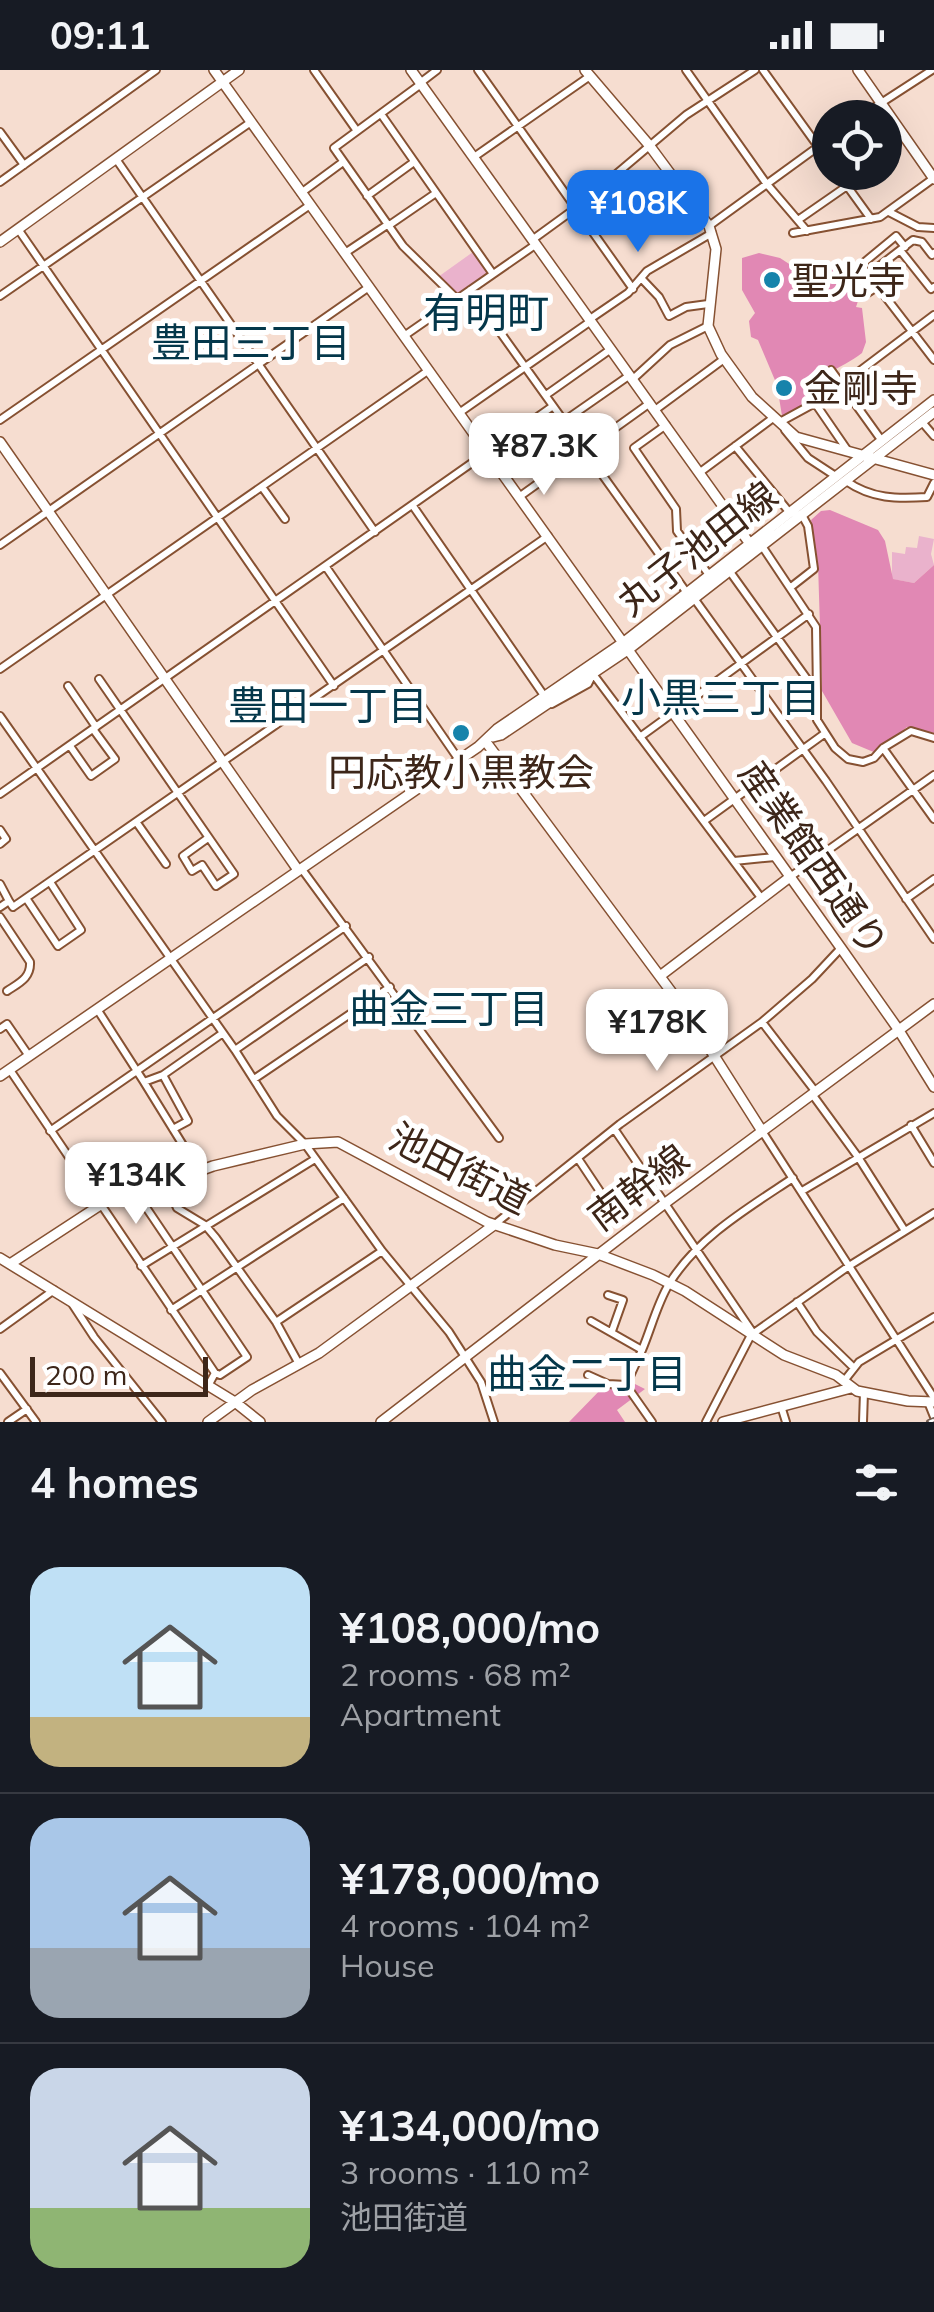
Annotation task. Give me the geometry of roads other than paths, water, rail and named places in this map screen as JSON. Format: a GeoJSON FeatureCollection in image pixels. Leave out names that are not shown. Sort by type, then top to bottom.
{"type":"FeatureCollection","features":[{"type":"Feature","properties":{"kind":"street"},"geometry":{"type":"LineString","coordinates":[[0,182],[156,70]]}},
{"type":"Feature","properties":{"kind":"street","name":"産業館西通り"},"geometry":{"type":"LineString","coordinates":[[214,70],[777,857],[934,1087]]}},
{"type":"Feature","properties":{"kind":"street"},"geometry":{"type":"LineString","coordinates":[[0,242],[239,70]]}},
{"type":"Feature","properties":{"kind":"street"},"geometry":{"type":"LineString","coordinates":[[314,70],[357,131]]}},
{"type":"Feature","properties":{"kind":"street"},"geometry":{"type":"LineString","coordinates":[[411,70],[750,544],[762,546],[809,614],[818,636],[817,720],[824,734],[854,762],[868,761],[911,731],[934,738]]}},
{"type":"Feature","properties":{"kind":"street"},"geometry":{"type":"LineString","coordinates":[[438,70],[334,148],[403,246],[457,299]]}},
{"type":"Feature","properties":{"kind":"street"},"geometry":{"type":"LineString","coordinates":[[478,70],[634,288]]}},
{"type":"Feature","properties":{"kind":"street"},"geometry":{"type":"LineString","coordinates":[[686,70],[766,183],[807,231]]}},
{"type":"Feature","properties":{"kind":"street"},"geometry":{"type":"LineString","coordinates":[[404,336],[533,242],[686,115],[755,70]]}},
{"type":"Feature","properties":{"kind":"street"},"geometry":{"type":"LineString","coordinates":[[763,70],[812,138]]}},
{"type":"Feature","properties":{"kind":"street"},"geometry":{"type":"LineString","coordinates":[[858,70],[879,100]]}},
{"type":"Feature","properties":{"kind":"street"},"geometry":{"type":"LineString","coordinates":[[882,100],[932,70]]}},
{"type":"Feature","properties":{"kind":"street"},"geometry":{"type":"LineString","coordinates":[[474,157],[590,73],[711,229],[716,248],[708,326],[724,358],[752,397],[796,437],[934,475]]}},
{"type":"Feature","properties":{"kind":"street"},"geometry":{"type":"LineString","coordinates":[[380,114],[492,274]]}},
{"type":"Feature","properties":{"kind":"street"},"geometry":{"type":"LineString","coordinates":[[0,296],[251,122]]}},
{"type":"Feature","properties":{"kind":"street"},"geometry":{"type":"LineString","coordinates":[[0,132],[24,165]]}},
{"type":"Feature","properties":{"kind":"street"},"geometry":{"type":"LineString","coordinates":[[793,232],[871,220],[934,179],[902,133]]}},
{"type":"Feature","properties":{"kind":"street"},"geometry":{"type":"LineString","coordinates":[[460,413],[634,288],[647,271],[711,229],[812,150]]}},
{"type":"Feature","properties":{"kind":"street"},"geometry":{"type":"LineString","coordinates":[[116,159],[376,532]]}},
{"type":"Feature","properties":{"kind":"street"},"geometry":{"type":"LineString","coordinates":[[301,193],[343,162]]}},
{"type":"Feature","properties":{"kind":"street"},"geometry":{"type":"LineString","coordinates":[[367,196],[414,162]]}},
{"type":"Feature","properties":{"kind":"street"},"geometry":{"type":"LineString","coordinates":[[798,220],[841,190]]}},
{"type":"Feature","properties":{"kind":"street"},"geometry":{"type":"LineString","coordinates":[[850,190],[871,220]]}},
{"type":"Feature","properties":{"kind":"street"},"geometry":{"type":"LineString","coordinates":[[345,253],[436,192]]}},
{"type":"Feature","properties":{"kind":"street"},"geometry":{"type":"LineString","coordinates":[[0,420],[310,205]]}},
{"type":"Feature","properties":{"kind":"street"},"geometry":{"type":"LineString","coordinates":[[888,212],[918,227],[934,228]]}},
{"type":"Feature","properties":{"kind":"street"},"geometry":{"type":"LineString","coordinates":[[18,229],[334,686]]}},
{"type":"Feature","properties":{"kind":"street"},"geometry":{"type":"LineString","coordinates":[[934,287],[931,290],[896,236],[861,264],[934,360]]}},
{"type":"Feature","properties":{"kind":"street"},"geometry":{"type":"LineString","coordinates":[[869,274],[913,240],[922,242],[934,254]]}},
{"type":"Feature","properties":{"kind":"street"},"geometry":{"type":"LineString","coordinates":[[642,278],[669,316],[708,304]]}},
{"type":"Feature","properties":{"kind":"street"},"geometry":{"type":"LineString","coordinates":[[866,294],[878,286]]}},
{"type":"Feature","properties":{"kind":"street"},"geometry":{"type":"LineString","coordinates":[[0,545],[369,287]]}},
{"type":"Feature","properties":{"kind":"street"},"geometry":{"type":"LineString","coordinates":[[470,290],[934,939]]}},
{"type":"Feature","properties":{"kind":"street"},"geometry":{"type":"LineString","coordinates":[[699,472],[735,446],[842,386],[934,316]]}},
{"type":"Feature","properties":{"kind":"street"},"geometry":{"type":"LineString","coordinates":[[564,422],[670,345],[708,326]]}},
{"type":"Feature","properties":{"kind":"street"},"geometry":{"type":"LineString","coordinates":[[546,395],[611,349]]}},
{"type":"Feature","properties":{"kind":"street"},"geometry":{"type":"LineString","coordinates":[[519,497],[724,358]]}},
{"type":"Feature","properties":{"kind":"street"},"geometry":{"type":"LineString","coordinates":[[0,669],[429,370]]}},
{"type":"Feature","properties":{"kind":"street"},"geometry":{"type":"LineString","coordinates":[[831,370],[882,441]]}},
{"type":"Feature","properties":{"kind":"street","name":"丸子池田線"},"geometry":{"type":"LineString","coordinates":[[692,597],[710,576],[762,546],[802,516],[864,456],[934,400]]}},
{"type":"Feature","properties":{"kind":"street"},"geometry":{"type":"LineString","coordinates":[[815,403],[848,452]]}},
{"type":"Feature","properties":{"kind":"street"},"geometry":{"type":"LineString","coordinates":[[0,794],[553,406]]}},
{"type":"Feature","properties":{"kind":"street","name":"丸子池田線"},"geometry":{"type":"LineString","coordinates":[[0,1076],[459,760],[502,735],[692,597],[790,513],[875,458],[934,412]]}},
{"type":"Feature","properties":{"kind":"street"},"geometry":{"type":"LineString","coordinates":[[922,422],[934,436]]}},
{"type":"Feature","properties":{"kind":"street"},"geometry":{"type":"LineString","coordinates":[[779,423],[808,458],[860,490],[891,499],[928,497],[934,484]]}},
{"type":"Feature","properties":{"kind":"street"},"geometry":{"type":"LineString","coordinates":[[666,426],[634,448],[676,508],[677,531],[710,576]]}},
{"type":"Feature","properties":{"kind":"street"},"geometry":{"type":"LineString","coordinates":[[0,442],[223,763],[499,1138]]}},
{"type":"Feature","properties":{"kind":"street"},"geometry":{"type":"LineString","coordinates":[[735,446],[790,513],[802,516],[808,526],[815,565],[812,574],[791,587]]}},
{"type":"Feature","properties":{"kind":"street"},"geometry":{"type":"LineString","coordinates":[[262,487],[285,520]]}},
{"type":"Feature","properties":{"kind":"street"},"geometry":{"type":"LineString","coordinates":[[413,506],[545,703]]}},
{"type":"Feature","properties":{"kind":"street"},"geometry":{"type":"LineString","coordinates":[[0,884],[13,907],[548,536]]}},
{"type":"Feature","properties":{"kind":"street"},"geometry":{"type":"LineString","coordinates":[[326,567],[459,760]]}},
{"type":"Feature","properties":{"kind":"street"},"geometry":{"type":"LineString","coordinates":[[727,568],[818,693]]}},
{"type":"Feature","properties":{"kind":"street"},"geometry":{"type":"LineString","coordinates":[[640,736],[809,614]]}},
{"type":"Feature","properties":{"kind":"street","name":"丸子池田線"},"geometry":{"type":"LineString","coordinates":[[545,703],[593,674],[626,646]]}},
{"type":"Feature","properties":{"kind":"street"},"geometry":{"type":"LineString","coordinates":[[593,674],[762,899]]}},
{"type":"Feature","properties":{"kind":"street"},"geometry":{"type":"LineString","coordinates":[[99,679],[234,874],[216,886],[202,865],[192,871],[182,856],[208,838]]}},
{"type":"Feature","properties":{"kind":"street"},"geometry":{"type":"LineString","coordinates":[[68,686],[114,760],[91,776],[70,746]]}},
{"type":"Feature","properties":{"kind":"street"},"geometry":{"type":"LineString","coordinates":[[0,716],[278,1116],[305,1144],[465,1357],[482,1382],[494,1422]]}},
{"type":"Feature","properties":{"kind":"street"},"geometry":{"type":"LineString","coordinates":[[704,821],[824,734]]}},
{"type":"Feature","properties":{"kind":"street"},"geometry":{"type":"LineString","coordinates":[[486,742],[714,1055],[897,1340],[931,1384],[934,1416]]}},
{"type":"Feature","properties":{"kind":"street"},"geometry":{"type":"LineString","coordinates":[[883,748],[934,819]]}},
{"type":"Feature","properties":{"kind":"street"},"geometry":{"type":"LineString","coordinates":[[660,976],[934,775]]}},
{"type":"Feature","properties":{"kind":"street"},"geometry":{"type":"LineString","coordinates":[[137,823],[166,864]]}},
{"type":"Feature","properties":{"kind":"street"},"geometry":{"type":"LineString","coordinates":[[0,830],[6,839],[0,844]]}},
{"type":"Feature","properties":{"kind":"street"},"geometry":{"type":"LineString","coordinates":[[734,861],[777,857]]}},
{"type":"Feature","properties":{"kind":"street"},"geometry":{"type":"LineString","coordinates":[[906,899],[934,878]]}},
{"type":"Feature","properties":{"kind":"street"},"geometry":{"type":"LineString","coordinates":[[26,898],[58,946],[81,930],[50,882]]}},
{"type":"Feature","properties":{"kind":"street"},"geometry":{"type":"LineString","coordinates":[[0,908],[9,902]]}},
{"type":"Feature","properties":{"kind":"street"},"geometry":{"type":"LineString","coordinates":[[0,916],[30,962],[28,976],[8,991]]}},
{"type":"Feature","properties":{"kind":"street"},"geometry":{"type":"LineString","coordinates":[[50,1131],[346,926]]}},
{"type":"Feature","properties":{"kind":"street"},"geometry":{"type":"LineString","coordinates":[[208,1422],[299,1364],[494,1225],[762,1022],[841,948]]}},
{"type":"Feature","properties":{"kind":"street"},"geometry":{"type":"LineString","coordinates":[[235,1050],[369,957]]}},
{"type":"Feature","properties":{"kind":"street"},"geometry":{"type":"LineString","coordinates":[[254,1080],[390,987]]}},
{"type":"Feature","properties":{"kind":"street"},"geometry":{"type":"LineString","coordinates":[[929,1007],[934,1020]]}},
{"type":"Feature","properties":{"kind":"street","name":"南幹線"},"geometry":{"type":"LineString","coordinates":[[387,1420],[598,1254],[929,1007]]}},
{"type":"Feature","properties":{"kind":"street"},"geometry":{"type":"LineString","coordinates":[[98,1009],[199,1171]]}},
{"type":"Feature","properties":{"kind":"street"},"geometry":{"type":"LineString","coordinates":[[762,1022],[905,1231]]}},
{"type":"Feature","properties":{"kind":"street"},"geometry":{"type":"LineString","coordinates":[[0,1028],[8,1024],[30,1057]]}},
{"type":"Feature","properties":{"kind":"street"},"geometry":{"type":"LineString","coordinates":[[144,1082],[163,1076],[223,1033]]}},
{"type":"Feature","properties":{"kind":"street"},"geometry":{"type":"LineString","coordinates":[[10,1070],[99,1205],[220,1376],[248,1357],[137,1194]]}},
{"type":"Feature","properties":{"kind":"street"},"geometry":{"type":"LineString","coordinates":[[163,1076],[188,1122],[172,1129]]}},
{"type":"Feature","properties":{"kind":"street"},"geometry":{"type":"LineString","coordinates":[[802,1192],[934,1114]]}},
{"type":"Feature","properties":{"kind":"street"},"geometry":{"type":"LineString","coordinates":[[911,1125],[934,1163]]}},
{"type":"Feature","properties":{"kind":"street"},"geometry":{"type":"LineString","coordinates":[[615,1130],[752,1335]]}},
{"type":"Feature","properties":{"kind":"street","name":"池田街道"},"geometry":{"type":"LineString","coordinates":[[10,1264],[99,1205],[199,1171],[330,1141],[346,1144],[494,1225],[598,1254],[669,1284],[784,1355],[864,1392],[932,1401]]}},
{"type":"Feature","properties":{"kind":"street"},"geometry":{"type":"LineString","coordinates":[[141,1266],[315,1159]]}},
{"type":"Feature","properties":{"kind":"street"},"geometry":{"type":"LineString","coordinates":[[579,1160],[603,1196]]}},
{"type":"Feature","properties":{"kind":"street"},"geometry":{"type":"LineString","coordinates":[[626,1385],[669,1284],[719,1227],[793,1178]]}},
{"type":"Feature","properties":{"kind":"street"},"geometry":{"type":"LineString","coordinates":[[166,1182],[178,1208],[205,1224],[276,1322],[299,1364]]}},
{"type":"Feature","properties":{"kind":"street"},"geometry":{"type":"LineString","coordinates":[[172,1310],[344,1198]]}},
{"type":"Feature","properties":{"kind":"street"},"geometry":{"type":"LineString","coordinates":[[706,1422],[752,1335],[849,1266],[934,1213]]}},
{"type":"Feature","properties":{"kind":"street"},"geometry":{"type":"LineString","coordinates":[[276,1322],[382,1251]]}},
{"type":"Feature","properties":{"kind":"street"},"geometry":{"type":"LineString","coordinates":[[0,1258],[235,1402],[260,1422]]}},
{"type":"Feature","properties":{"kind":"street"},"geometry":{"type":"LineString","coordinates":[[0,1328],[54,1290]]}},
{"type":"Feature","properties":{"kind":"street"},"geometry":{"type":"LineString","coordinates":[[608,1294],[624,1300],[612,1330]]}},
{"type":"Feature","properties":{"kind":"street"},"geometry":{"type":"LineString","coordinates":[[70,1300],[94,1337],[162,1422]]}},
{"type":"Feature","properties":{"kind":"street"},"geometry":{"type":"LineString","coordinates":[[798,1302],[817,1332],[854,1367]]}},
{"type":"Feature","properties":{"kind":"street"},"geometry":{"type":"LineString","coordinates":[[723,1422],[847,1384],[854,1367],[934,1317]]}},
{"type":"Feature","properties":{"kind":"street"},"geometry":{"type":"LineString","coordinates":[[592,1321],[642,1350]]}},
{"type":"Feature","properties":{"kind":"street"},"geometry":{"type":"LineString","coordinates":[[0,1373],[3,1384],[36,1422]]}},
{"type":"Feature","properties":{"kind":"street"},"geometry":{"type":"LineString","coordinates":[[208,1386],[215,1374]]}},
{"type":"Feature","properties":{"kind":"street"},"geometry":{"type":"LineString","coordinates":[[588,1374],[608,1384],[626,1385]]}},
{"type":"Feature","properties":{"kind":"street"},"geometry":{"type":"LineString","coordinates":[[626,1385],[652,1422]]}},
{"type":"Feature","properties":{"kind":"street"},"geometry":{"type":"LineString","coordinates":[[861,1422],[864,1392]]}},
{"type":"Feature","properties":{"kind":"street"},"geometry":{"type":"LineString","coordinates":[[781,1406],[786,1422]]}},
{"type":"Feature","properties":{"kind":"street"},"geometry":{"type":"LineString","coordinates":[[8,1422],[27,1409]]}},
{"type":"Feature","properties":{"kind":"railway"},"geometry":{"type":"LineString","coordinates":[[929,1422],[934,1420]]}},
{"type":"Feature","properties":{"kind":"place","name":"聖光寺"},"geometry":{"type":"Point","coordinates":[772,280]}},
{"type":"Feature","properties":{"kind":"place","name":"金剛寺"},"geometry":{"type":"Point","coordinates":[784,388]}},
{"type":"Feature","properties":{"kind":"place","name":"円応教小黒教会"},"geometry":{"type":"Point","coordinates":[461,733]}},
{"type":"Feature","properties":{"kind":"district","name":"有明町"},"geometry":{"type":"Point","coordinates":[486,312]}},
{"type":"Feature","properties":{"kind":"district","name":"豊田三丁目"},"geometry":{"type":"Point","coordinates":[251,342]}},
{"type":"Feature","properties":{"kind":"district","name":"小黒三丁目"},"geometry":{"type":"Point","coordinates":[721,697]}},
{"type":"Feature","properties":{"kind":"district","name":"豊田一丁目"},"geometry":{"type":"Point","coordinates":[328,705]}},
{"type":"Feature","properties":{"kind":"district","name":"曲金三丁目"},"geometry":{"type":"Point","coordinates":[449,1008]}},
{"type":"Feature","properties":{"kind":"district","name":"曲金二丁目"},"geometry":{"type":"Point","coordinates":[587,1373]}}]}
